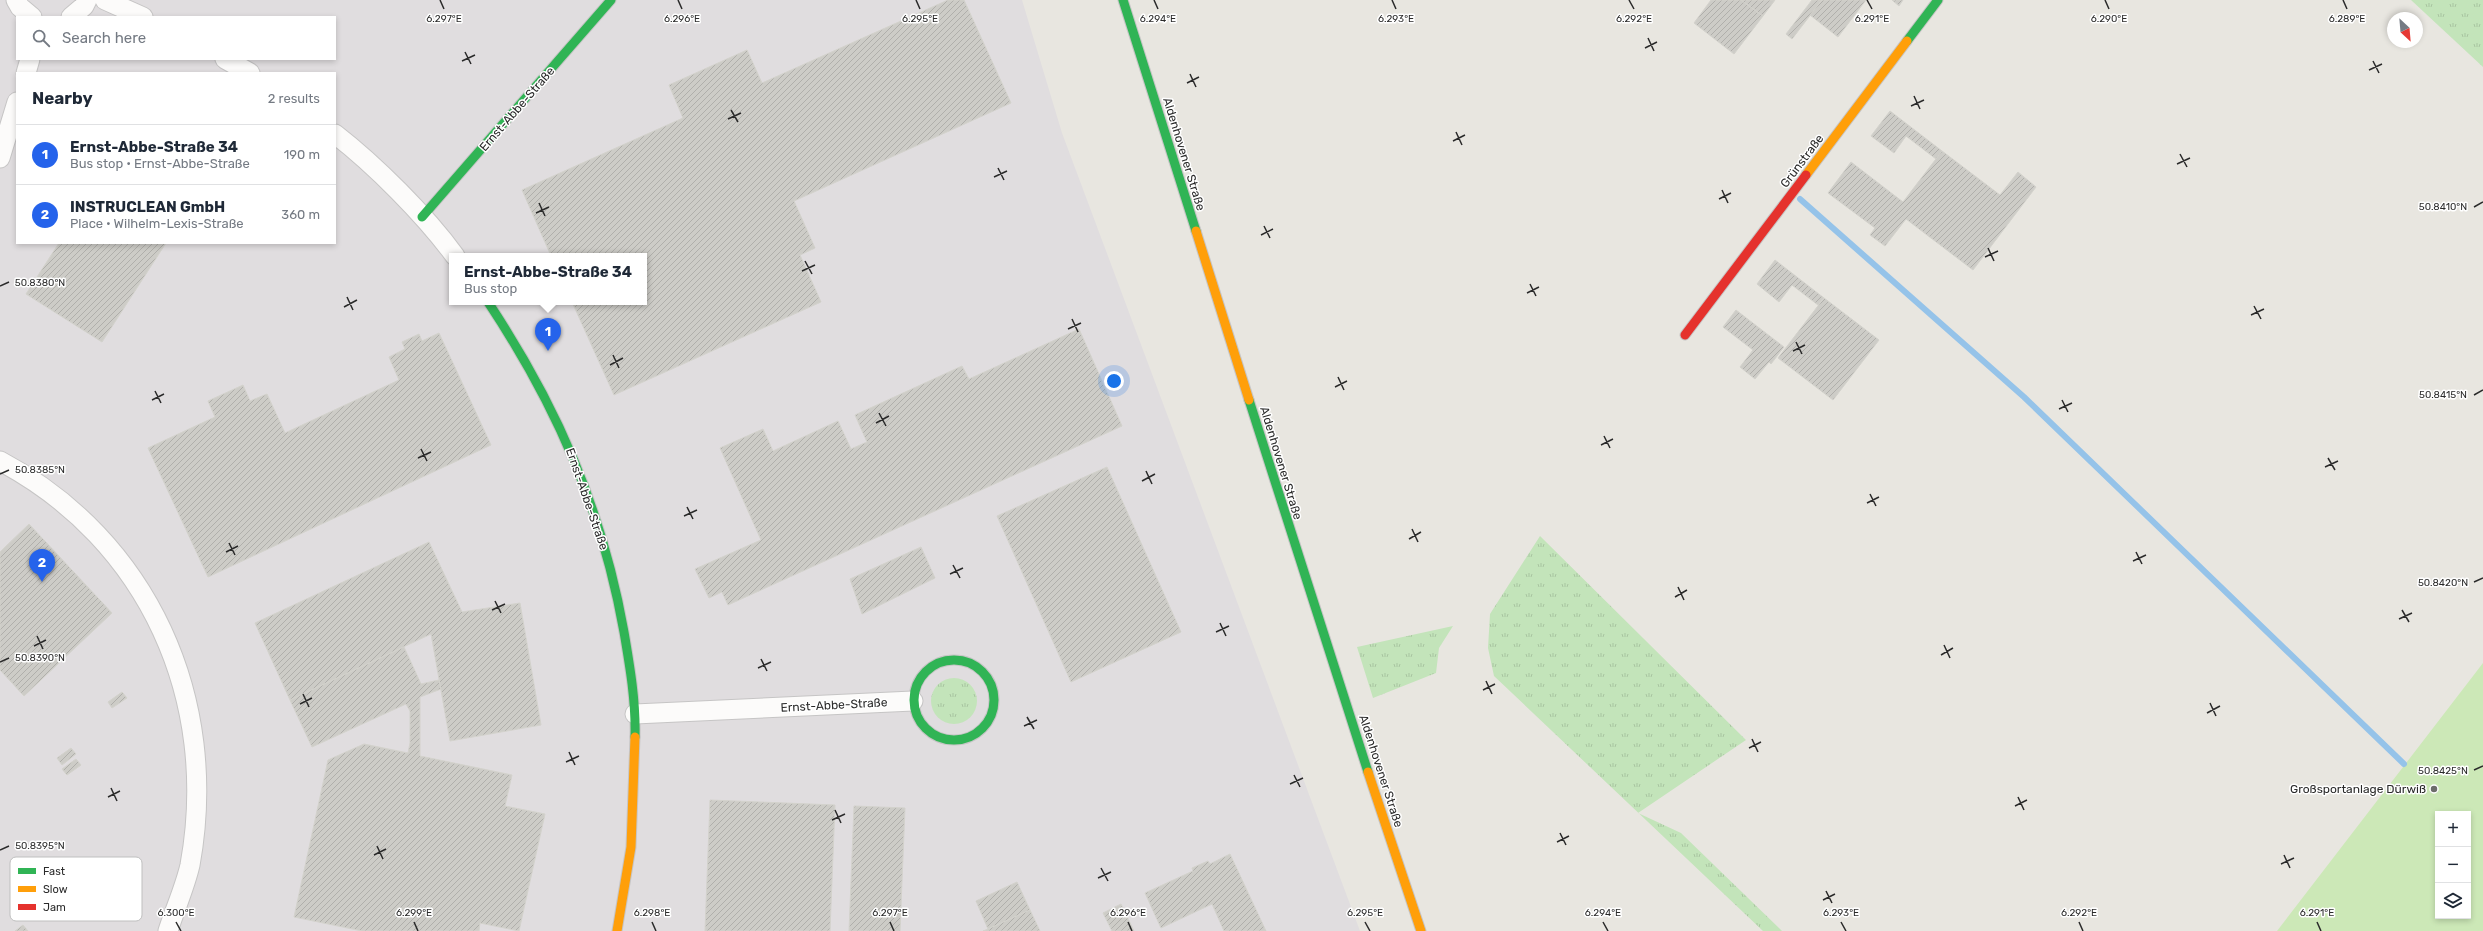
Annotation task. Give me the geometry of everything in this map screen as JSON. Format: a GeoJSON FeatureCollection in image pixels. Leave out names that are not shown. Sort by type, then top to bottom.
{"type":"FeatureCollection","features":[{"type":"Feature","properties":{"kind":"street"},"geometry":{"type":"LineString","coordinates":[[16,0],[20,7],[31,16]]}},
{"type":"Feature","properties":{"kind":"street"},"geometry":{"type":"LineString","coordinates":[[72,16],[84,6],[87,0]]}},
{"type":"Feature","properties":{"kind":"street"},"geometry":{"type":"LineString","coordinates":[[105,0],[141,16]]}},
{"type":"Feature","properties":{"kind":"street","name":"Ernst-Abbe-Straße"},"geometry":{"type":"LineString","coordinates":[[422,218],[611,0]]}},
{"type":"Feature","properties":{"kind":"street","name":"Aldenhovener Straße"},"geometry":{"type":"LineString","coordinates":[[1123,0],[1322,631],[1421,931]]}},
{"type":"Feature","properties":{"kind":"street","name":"Grünstraße"},"geometry":{"type":"LineString","coordinates":[[1685,336],[1938,0]]}},
{"type":"Feature","properties":{"kind":"street"},"geometry":{"type":"LineString","coordinates":[[26,72],[30,60]]}},
{"type":"Feature","properties":{"kind":"street"},"geometry":{"type":"LineString","coordinates":[[227,60],[248,72]]}},
{"type":"Feature","properties":{"kind":"street"},"geometry":{"type":"LineString","coordinates":[[0,158],[16,105]]}},
{"type":"Feature","properties":{"kind":"street"},"geometry":{"type":"LineString","coordinates":[[336,135],[354,149],[422,218],[452,253]]}},
{"type":"Feature","properties":{"kind":"street","name":"Ernst-Abbe-Straße"},"geometry":{"type":"LineString","coordinates":[[490,305],[528,363],[560,422],[583,483],[610,566],[625,635],[635,714],[634,817],[630,860],[617,931]]}},
{"type":"Feature","properties":{"kind":"street"},"geometry":{"type":"LineString","coordinates":[[0,461],[31,477],[76,513],[118,556],[155,614],[179,672],[194,731],[196,797],[190,865],[168,931]]}},
{"type":"Feature","properties":{"kind":"street"},"geometry":{"type":"LineString","coordinates":[[954,660],[967,662],[978,668],[987,677],[992,689],[994,702],[992,715],[985,726],[969,737],[957,740],[944,739],[932,734],[922,726],[916,714],[913,701],[915,688],[921,677],[930,668],[941,662],[954,660]]}},
{"type":"Feature","properties":{"kind":"street","name":"Ernst-Abbe-Straße"},"geometry":{"type":"LineString","coordinates":[[635,714],[913,701]]}},
{"type":"Feature","properties":{"kind":"shaded area"},"geometry":{"type":"Polygon","coordinates":[[[0,0],[1022,0],[1062,133],[1360,931],[0,931],[0,0]]]}},
{"type":"Feature","properties":{"kind":"green space"},"geometry":{"type":"Polygon","coordinates":[[[2411,0],[2483,0],[2483,67],[2411,0]]]}},
{"type":"Feature","properties":{"kind":"green space"},"geometry":{"type":"Polygon","coordinates":[[[1540,536],[1746,740],[1638,813],[1494,676],[1488,648],[1490,614],[1540,536]]]}},
{"type":"Feature","properties":{"kind":"green space"},"geometry":{"type":"Polygon","coordinates":[[[1453,626],[1439,648],[1436,673],[1373,698],[1357,647],[1453,626]]]}},
{"type":"Feature","properties":{"kind":"green space","name":"Großsportanlage Dürwiß"},"geometry":{"type":"Polygon","coordinates":[[[2483,663],[2483,931],[2277,931],[2483,663]]]}},
{"type":"Feature","properties":{"kind":"green space"},"geometry":{"type":"Polygon","coordinates":[[[949,678],[959,678],[971,684],[976,692],[976,710],[971,718],[963,723],[949,724],[941,721],[934,714],[931,706],[931,696],[934,688],[941,681],[949,678]]]}},
{"type":"Feature","properties":{"kind":"green space"},"geometry":{"type":"Polygon","coordinates":[[[1639,813],[1681,833],[1782,931],[1763,931],[1639,813]]]}},
{"type":"Feature","properties":{"kind":"building"},"geometry":{"type":"Polygon","coordinates":[[[948,0],[964,0],[1011,103],[794,201],[815,248],[800,255],[821,302],[614,395],[573,305],[647,305],[647,253],[550,253],[522,190],[683,118],[669,85],[747,50],[762,83],[948,0]]]}},
{"type":"Feature","properties":{"kind":"building"},"geometry":{"type":"Polygon","coordinates":[[[1711,0],[1741,0],[1763,16],[1734,54],[1694,23],[1711,0]]]}},
{"type":"Feature","properties":{"kind":"building"},"geometry":{"type":"Polygon","coordinates":[[[1741,0],[1775,0],[1763,16],[1741,0]]]}},
{"type":"Feature","properties":{"kind":"building"},"geometry":{"type":"Polygon","coordinates":[[[1812,0],[1822,0],[1792,39],[1786,34],[1812,0]]]}},
{"type":"Feature","properties":{"kind":"building"},"geometry":{"type":"Polygon","coordinates":[[[1822,0],[1866,0],[1838,37],[1810,15],[1822,0]]]}},
{"type":"Feature","properties":{"kind":"building"},"geometry":{"type":"Polygon","coordinates":[[[1892,0],[1903,0],[1899,6],[1892,0]]]}},
{"type":"Feature","properties":{"kind":"building"},"geometry":{"type":"Polygon","coordinates":[[[1890,111],[1942,151],[1936,159],[1906,136],[1894,153],[1871,136],[1890,111]]]}},
{"type":"Feature","properties":{"kind":"building"},"geometry":{"type":"Polygon","coordinates":[[[1942,151],[2000,195],[2018,172],[2036,187],[1973,270],[1906,219],[1885,246],[1870,235],[1875,228],[1828,193],[1851,162],[1903,202],[1942,151]]]}},
{"type":"Feature","properties":{"kind":"building"},"geometry":{"type":"Polygon","coordinates":[[[58,244],[165,244],[102,342],[26,294],[58,244]]]}},
{"type":"Feature","properties":{"kind":"building"},"geometry":{"type":"Polygon","coordinates":[[[1775,260],[1824,298],[1818,305],[1792,285],[1779,302],[1757,284],[1775,260]]]}},
{"type":"Feature","properties":{"kind":"building"},"geometry":{"type":"Polygon","coordinates":[[[1824,298],[1879,340],[1833,400],[1778,358],[1824,298]]]}},
{"type":"Feature","properties":{"kind":"building"},"geometry":{"type":"Polygon","coordinates":[[[1736,310],[1784,347],[1771,364],[1769,362],[1755,379],[1740,367],[1753,350],[1723,327],[1736,310]]]}},
{"type":"Feature","properties":{"kind":"building"},"geometry":{"type":"Polygon","coordinates":[[[1079,329],[1122,426],[728,605],[722,592],[709,598],[695,569],[761,540],[720,448],[763,429],[773,451],[838,421],[851,449],[867,442],[855,415],[962,366],[969,379],[1079,329]]]}},
{"type":"Feature","properties":{"kind":"building"},"geometry":{"type":"Polygon","coordinates":[[[439,333],[491,445],[208,577],[148,448],[215,417],[208,401],[243,385],[250,401],[267,394],[285,433],[399,380],[389,357],[405,349],[402,342],[419,334],[422,341],[439,333]]]}},
{"type":"Feature","properties":{"kind":"building"},"geometry":{"type":"Polygon","coordinates":[[[1107,467],[1181,632],[1071,682],[997,516],[1107,467]]]}},
{"type":"Feature","properties":{"kind":"building"},"geometry":{"type":"Polygon","coordinates":[[[29,524],[112,613],[24,696],[0,670],[0,552],[29,524]]]}},
{"type":"Feature","properties":{"kind":"building"},"geometry":{"type":"Polygon","coordinates":[[[429,542],[462,612],[520,603],[541,725],[450,741],[431,634],[290,700],[255,623],[429,542]]]}},
{"type":"Feature","properties":{"kind":"building"},"geometry":{"type":"Polygon","coordinates":[[[921,547],[935,578],[862,614],[850,579],[921,547]]]}},
{"type":"Feature","properties":{"kind":"building"},"geometry":{"type":"Polygon","coordinates":[[[404,647],[421,684],[439,680],[441,689],[420,697],[420,756],[512,775],[505,806],[545,814],[519,931],[480,923],[479,931],[362,931],[294,917],[328,760],[364,744],[408,753],[410,743],[410,711],[406,704],[312,747],[290,700],[404,647]]]}},
{"type":"Feature","properties":{"kind":"building"},"geometry":{"type":"Polygon","coordinates":[[[122,692],[127,698],[112,708],[108,702],[122,692]]]}},
{"type":"Feature","properties":{"kind":"building"},"geometry":{"type":"Polygon","coordinates":[[[71,748],[76,754],[62,765],[57,758],[71,748]]]}},
{"type":"Feature","properties":{"kind":"building"},"geometry":{"type":"Polygon","coordinates":[[[76,759],[81,765],[67,775],[62,769],[76,759]]]}},
{"type":"Feature","properties":{"kind":"building"},"geometry":{"type":"Polygon","coordinates":[[[710,800],[835,805],[830,931],[705,931],[710,800]]]}},
{"type":"Feature","properties":{"kind":"building"},"geometry":{"type":"Polygon","coordinates":[[[854,806],[905,808],[900,931],[849,931],[854,806]]]}},
{"type":"Feature","properties":{"kind":"building"},"geometry":{"type":"Polygon","coordinates":[[[1230,854],[1266,931],[1224,931],[1212,904],[1161,928],[1145,893],[1193,871],[1192,868],[1208,861],[1210,864],[1230,854]]]}},
{"type":"Feature","properties":{"kind":"building"},"geometry":{"type":"Polygon","coordinates":[[[1017,882],[1030,910],[988,929],[976,901],[1017,882]]]}},
{"type":"Feature","properties":{"kind":"building"},"geometry":{"type":"Polygon","coordinates":[[[1121,904],[1134,931],[1112,931],[1103,913],[1121,904]]]}},
{"type":"Feature","properties":{"kind":"building"},"geometry":{"type":"Polygon","coordinates":[[[1030,910],[1040,931],[983,931],[988,929],[1030,910]]]}},
{"type":"Feature","properties":{"kind":"building"},"geometry":{"type":"Polygon","coordinates":[[[23,925],[28,931],[15,931],[23,925]]]}},
{"type":"Feature","properties":{"kind":"waterway"},"geometry":{"type":"LineString","coordinates":[[1800,199],[2024,397],[2404,764]]}},
{"type":"Feature","properties":{"kind":"traffic: fast"},"geometry":{"type":"LineString","coordinates":[[422,217],[611,0]]}},
{"type":"Feature","properties":{"kind":"traffic: fast"},"geometry":{"type":"LineString","coordinates":[[1123,0],[1196,231]]}},
{"type":"Feature","properties":{"kind":"traffic: fast"},"geometry":{"type":"LineString","coordinates":[[1907,41],[1938,0]]}},
{"type":"Feature","properties":{"kind":"traffic: fast"},"geometry":{"type":"LineString","coordinates":[[490,305],[513,341],[556,420],[574,460],[589,501],[603,543],[615,587],[624,632],[634,698],[635,737]]}},
{"type":"Feature","properties":{"kind":"traffic: fast"},"geometry":{"type":"LineString","coordinates":[[1249,400],[1368,772]]}},
{"type":"Feature","properties":{"kind":"traffic: fast"},"geometry":{"type":"LineString","coordinates":[[954,660],[969,663],[982,672],[991,685],[994,700],[991,715],[982,728],[969,737],[954,740],[939,737],[926,728],[917,715],[914,700],[917,685],[926,672],[939,663],[954,660]]}},
{"type":"Feature","properties":{"kind":"traffic: slow"},"geometry":{"type":"LineString","coordinates":[[1806,175],[1907,41]]}},
{"type":"Feature","properties":{"kind":"traffic: slow"},"geometry":{"type":"LineString","coordinates":[[1196,231],[1249,400]]}},
{"type":"Feature","properties":{"kind":"traffic: slow"},"geometry":{"type":"LineString","coordinates":[[617,931],[631,847],[635,737]]}},
{"type":"Feature","properties":{"kind":"traffic: slow"},"geometry":{"type":"LineString","coordinates":[[1368,772],[1421,931]]}},
{"type":"Feature","properties":{"kind":"traffic: jam"},"geometry":{"type":"LineString","coordinates":[[1685,335],[1806,175]]}},
{"type":"Feature","properties":{"kind":"place","name":"Ernst-Abbe-Straße 34"},"geometry":{"type":"Point","coordinates":[548,351]}},
{"type":"Feature","properties":{"kind":"place","name":"INSTRUCLEAN GmbH"},"geometry":{"type":"Point","coordinates":[42,582]}},
{"type":"Feature","properties":{"kind":"place","name":"Großsportanlage Dürwiß"},"geometry":{"type":"Point","coordinates":[2434,789]}}]}
